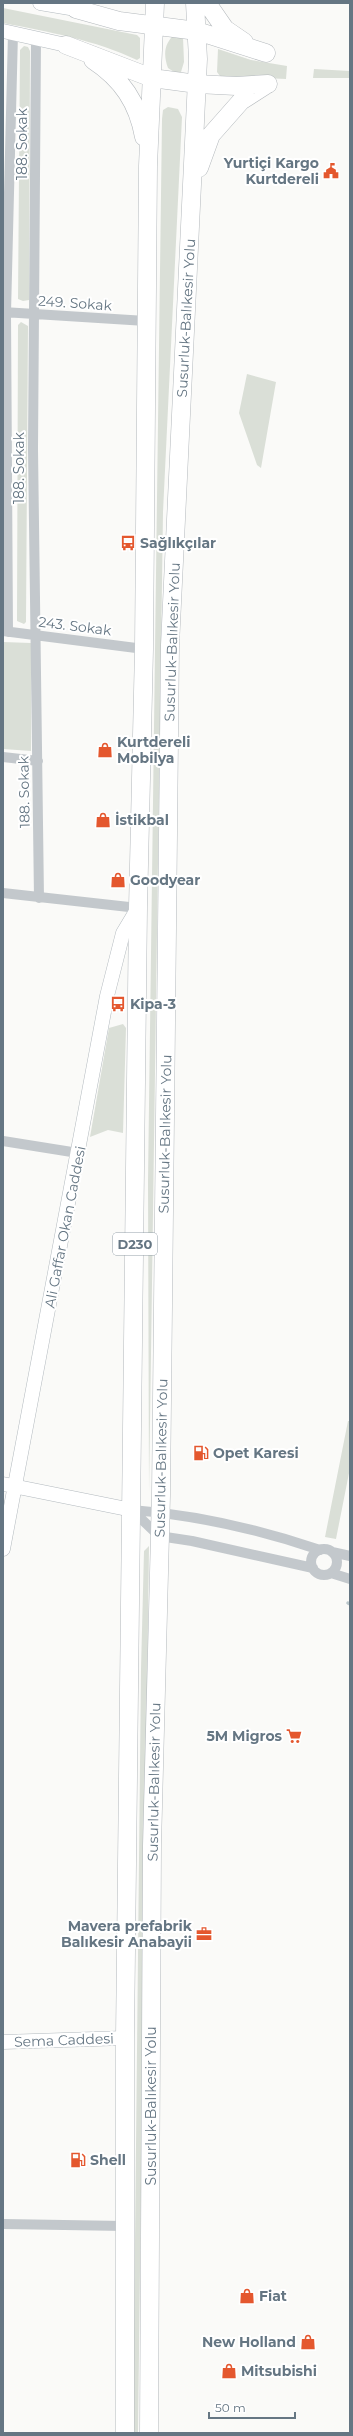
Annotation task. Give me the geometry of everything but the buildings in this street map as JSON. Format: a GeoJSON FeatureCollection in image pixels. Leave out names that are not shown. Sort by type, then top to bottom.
{"type":"FeatureCollection","features":[{"type":"Feature","properties":{"kind":"highway"},"geometry":{"type":"LineString","coordinates":[[76,9],[104,3]]}},
{"type":"Feature","properties":{"kind":"highway","name":"Susurluk-Balıkesir Yolu"},"geometry":{"type":"LineString","coordinates":[[125,2433],[124,2038],[132,1510],[138,908],[144,649],[148,166],[155,3]]}},
{"type":"Feature","properties":{"kind":"highway","name":"Susurluk-Balıkesir Yolu"},"geometry":{"type":"LineString","coordinates":[[148,2433],[152,1846],[160,1512],[170,645],[197,84],[197,31],[195,3]]}},
{"type":"Feature","properties":{"kind":"highway"},"geometry":{"type":"LineString","coordinates":[[76,9],[119,21],[155,24],[197,31],[230,44],[266,53],[224,29],[208,3]]}},
{"type":"Feature","properties":{"kind":"highway"},"geometry":{"type":"LineString","coordinates":[[66,45],[152,78],[197,84],[236,86],[268,84],[241,101],[211,135],[192,188]]}},
{"type":"Feature","properties":{"kind":"highway"},"geometry":{"type":"LineString","coordinates":[[66,45],[101,66],[124,86],[133,99],[141,122],[148,166]]}},
{"type":"Feature","properties":{"kind":"main road"},"geometry":{"type":"LineString","coordinates":[[40,3],[76,9]]}},
{"type":"Feature","properties":{"kind":"main road"},"geometry":{"type":"LineString","coordinates":[[8,32],[66,45]]}},
{"type":"Feature","properties":{"kind":"main road","name":"Ali Gaffar Okan Caddesi"},"geometry":{"type":"LineString","coordinates":[[3,1550],[9,1486],[78,1153],[114,964],[123,933],[138,908]]}},
{"type":"Feature","properties":{"kind":"main road"},"geometry":{"type":"LineString","coordinates":[[9,1486],[132,1510]]}},
{"type":"Feature","properties":{"kind":"main road","name":"Sema Caddesi"},"geometry":{"type":"LineString","coordinates":[[3,2042],[124,2038]]}},
{"type":"Feature","properties":{"kind":"street","name":"188. Sokak"},"geometry":{"type":"LineString","coordinates":[[6,632],[4,313],[8,32]]}},
{"type":"Feature","properties":{"kind":"street","name":"188. Sokak"},"geometry":{"type":"LineString","coordinates":[[36,39],[33,449],[34,635],[38,761],[39,898]]}},
{"type":"Feature","properties":{"kind":"street","name":"249. Sokak"},"geometry":{"type":"LineString","coordinates":[[4,313],[146,321]]}},
{"type":"Feature","properties":{"kind":"street","name":"243. Sokak"},"geometry":{"type":"LineString","coordinates":[[6,632],[144,649]]}},
{"type":"Feature","properties":{"kind":"street"},"geometry":{"type":"LineString","coordinates":[[3,757],[38,761]]}},
{"type":"Feature","properties":{"kind":"street"},"geometry":{"type":"LineString","coordinates":[[3,893],[138,908]]}},
{"type":"Feature","properties":{"kind":"street"},"geometry":{"type":"LineString","coordinates":[[3,1140],[78,1153]]}},
{"type":"Feature","properties":{"kind":"street"},"geometry":{"type":"LineString","coordinates":[[132,1510],[185,1515],[230,1524],[320,1550],[350,1556]]}},
{"type":"Feature","properties":{"kind":"street"},"geometry":{"type":"LineString","coordinates":[[132,1510],[159,1536],[192,1541],[313,1568],[319,1574],[331,1573],[350,1579]]}},
{"type":"Feature","properties":{"kind":"street"},"geometry":{"type":"LineString","coordinates":[[313,1568],[312,1560],[320,1550]]}},
{"type":"Feature","properties":{"kind":"street"},"geometry":{"type":"LineString","coordinates":[[331,1573],[337,1563],[332,1552]]}},
{"type":"Feature","properties":{"kind":"street"},"geometry":{"type":"LineString","coordinates":[[3,2224],[125,2226]]}},
{"type":"Feature","properties":{"kind":"shaded area"},"geometry":{"type":"Polygon","coordinates":[[[3,8],[137,35],[140,38],[140,58],[137,60],[105,47],[72,37],[3,23],[3,8]]]}},
{"type":"Feature","properties":{"kind":"shaded area"},"geometry":{"type":"Polygon","coordinates":[[[176,33],[183,37],[184,62],[181,72],[177,74],[168,68],[165,58],[167,45],[176,33]]]}},
{"type":"Feature","properties":{"kind":"shaded area"},"geometry":{"type":"Polygon","coordinates":[[[24,46],[28,47],[30,51],[29,300],[23,301],[18,299],[20,50],[24,46]]]}},
{"type":"Feature","properties":{"kind":"shaded area"},"geometry":{"type":"Polygon","coordinates":[[[218,49],[251,60],[287,66],[286,79],[220,76],[217,72],[218,49]]]}},
{"type":"Feature","properties":{"kind":"shaded area"},"geometry":{"type":"Polygon","coordinates":[[[314,69],[350,71],[350,78],[313,78],[314,69]]]}},
{"type":"Feature","properties":{"kind":"shaded area"},"geometry":{"type":"Polygon","coordinates":[[[168,107],[178,109],[182,117],[163,512],[149,1494],[148,1181],[162,119],[163,110],[168,107]]]}},
{"type":"Feature","properties":{"kind":"shaded area"},"geometry":{"type":"Polygon","coordinates":[[[21,322],[28,326],[26,622],[24,624],[17,621],[18,325],[21,322]]]}},
{"type":"Feature","properties":{"kind":"shaded area"},"geometry":{"type":"Polygon","coordinates":[[[247,374],[276,382],[261,468],[257,465],[239,413],[247,374]]]}},
{"type":"Feature","properties":{"kind":"shaded area"},"geometry":{"type":"Polygon","coordinates":[[[3,642],[31,643],[31,751],[3,749],[3,642]]]}},
{"type":"Feature","properties":{"kind":"shaded area"},"geometry":{"type":"Polygon","coordinates":[[[123,1024],[126,1028],[123,1133],[108,1130],[90,1137],[109,1028],[123,1024]]]}},
{"type":"Feature","properties":{"kind":"shaded area"},"geometry":{"type":"Polygon","coordinates":[[[348,1421],[350,1421],[350,1468],[336,1539],[325,1537],[348,1421]]]}},
{"type":"Feature","properties":{"kind":"shaded area"},"geometry":{"type":"Polygon","coordinates":[[[149,1546],[138,2433],[133,2433],[141,1669],[144,1551],[149,1546]]]}},
{"type":"Feature","properties":{"kind":"place","name":"Yurtiçi Kargo Kurtdereli"},"geometry":{"type":"Point","coordinates":[331,171]}},
{"type":"Feature","properties":{"kind":"place","name":"Sağlıkçılar"},"geometry":{"type":"Point","coordinates":[128,543]}},
{"type":"Feature","properties":{"kind":"place","name":"Kurtdereli Mobilya"},"geometry":{"type":"Point","coordinates":[105,750]}},
{"type":"Feature","properties":{"kind":"place","name":"İstikbal"},"geometry":{"type":"Point","coordinates":[103,820]}},
{"type":"Feature","properties":{"kind":"place","name":"Goodyear"},"geometry":{"type":"Point","coordinates":[118,880]}},
{"type":"Feature","properties":{"kind":"place","name":"Kipa-3"},"geometry":{"type":"Point","coordinates":[118,1004]}},
{"type":"Feature","properties":{"kind":"place","name":"Opet Karesi"},"geometry":{"type":"Point","coordinates":[201,1453]}},
{"type":"Feature","properties":{"kind":"place","name":"5M Migros"},"geometry":{"type":"Point","coordinates":[294,1736]}},
{"type":"Feature","properties":{"kind":"place","name":"Mavera prefabrik Balıkesir Anabayii"},"geometry":{"type":"Point","coordinates":[204,1934]}},
{"type":"Feature","properties":{"kind":"place","name":"Shell"},"geometry":{"type":"Point","coordinates":[78,2160]}},
{"type":"Feature","properties":{"kind":"place","name":"Fiat"},"geometry":{"type":"Point","coordinates":[247,2296]}},
{"type":"Feature","properties":{"kind":"place","name":"New Holland"},"geometry":{"type":"Point","coordinates":[308,2342]}},
{"type":"Feature","properties":{"kind":"place","name":"Mitsubishi"},"geometry":{"type":"Point","coordinates":[229,2371]}}]}
